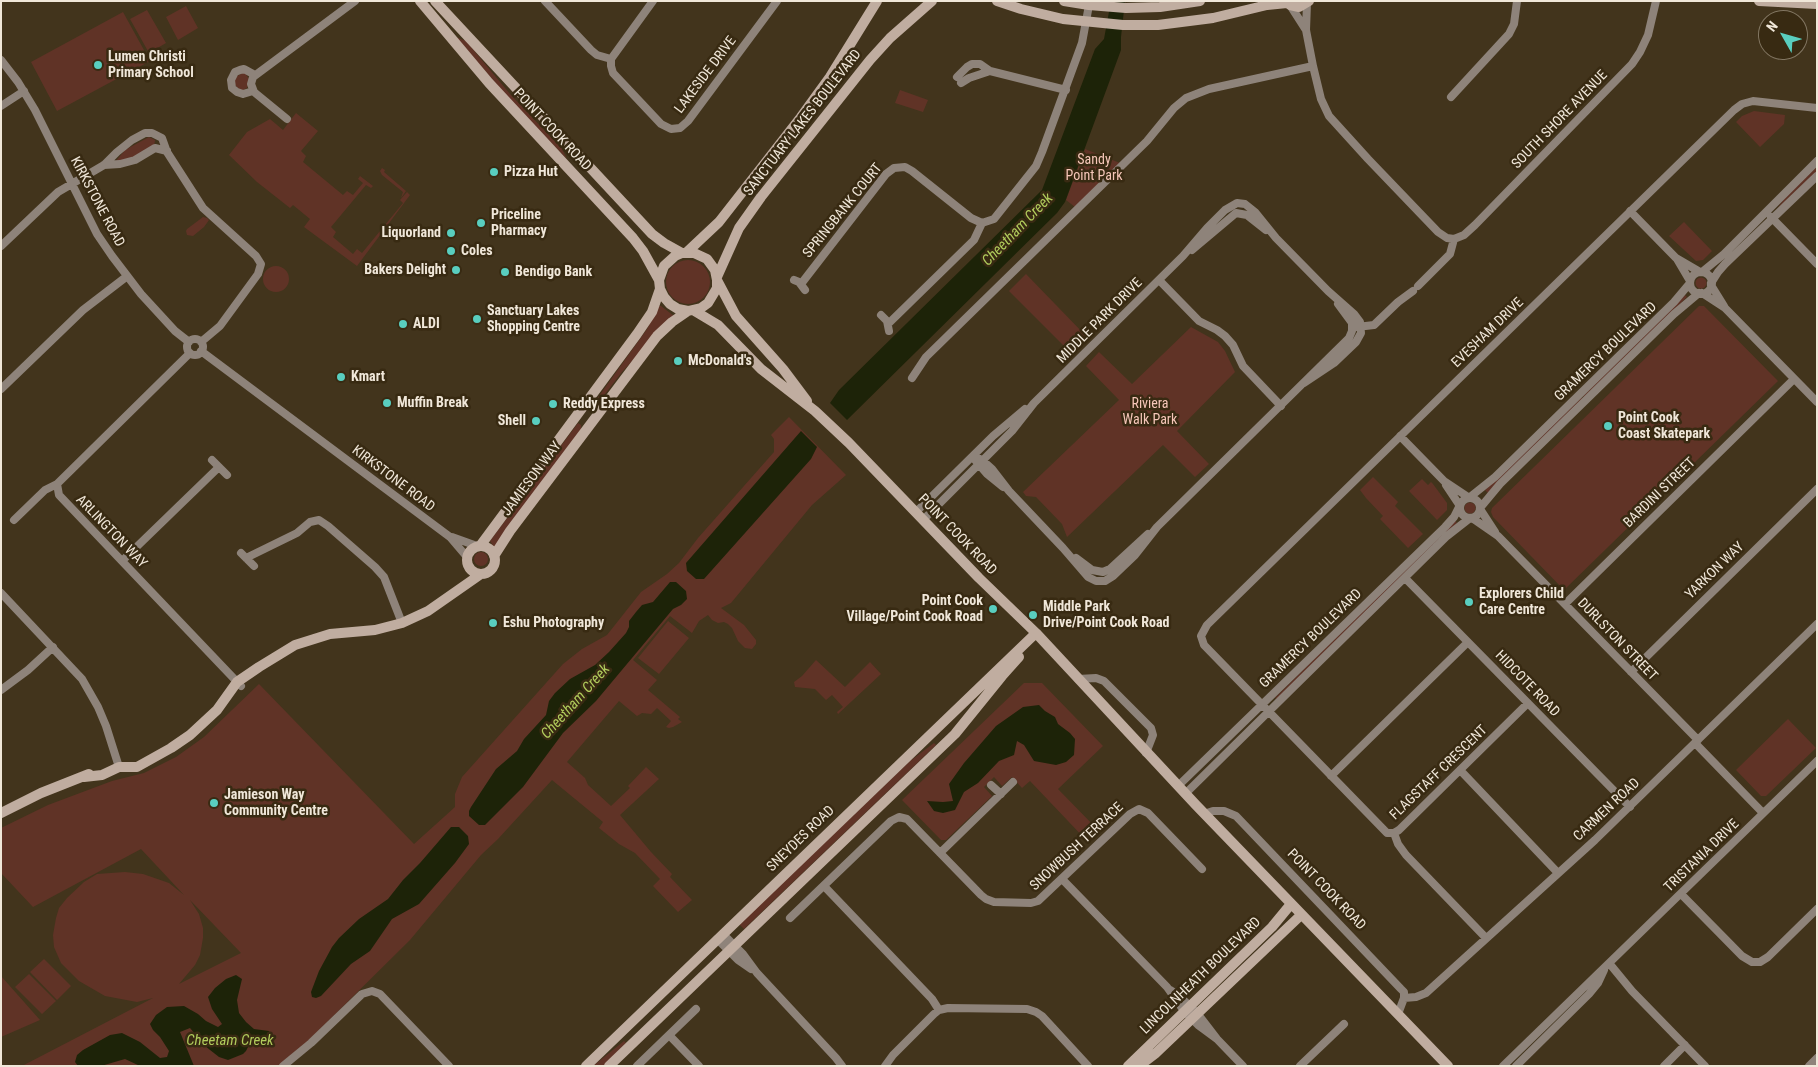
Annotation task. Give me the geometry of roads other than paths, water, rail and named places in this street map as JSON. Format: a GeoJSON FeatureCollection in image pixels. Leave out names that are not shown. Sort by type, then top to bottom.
{"type":"FeatureCollection","features":[{"type":"Feature","properties":{"kind":"main road","name":"POINT COOK ROAD"},"geometry":{"type":"LineString","coordinates":[[420,1],[489,83],[633,238],[643,251],[659,284]]}},
{"type":"Feature","properties":{"kind":"main road","name":"POINT COOK ROAD"},"geometry":{"type":"LineString","coordinates":[[435,1],[652,234],[664,243],[684,253]]}},
{"type":"Feature","properties":{"kind":"main road","name":"SANCTUARY LAKES BOULEVARD"},"geometry":{"type":"LineString","coordinates":[[684,253],[719,222],[801,117],[830,77],[877,1]]}},
{"type":"Feature","properties":{"kind":"main road","name":"SANCTUARY LAKES BOULEVARD"},"geometry":{"type":"LineString","coordinates":[[717,279],[739,228],[761,197],[870,60],[890,38],[932,1]]}},
{"type":"Feature","properties":{"kind":"main road"},"geometry":{"type":"LineString","coordinates":[[997,1],[1042,15],[1086,23],[1123,25],[1158,25],[1213,18],[1272,4],[1288,3],[1299,7],[1308,2]]}},
{"type":"Feature","properties":{"kind":"main road"},"geometry":{"type":"LineString","coordinates":[[1064,1],[1126,8],[1176,5],[1200,1]]}},
{"type":"Feature","properties":{"kind":"main road"},"geometry":{"type":"LineString","coordinates":[[1759,1],[1817,4]]}},
{"type":"Feature","properties":{"kind":"main road"},"geometry":{"type":"LineString","coordinates":[[446,32],[455,24]]}},
{"type":"Feature","properties":{"kind":"main road"},"geometry":{"type":"LineString","coordinates":[[503,74],[519,100],[569,154],[568,167]]}},
{"type":"Feature","properties":{"kind":"main road"},"geometry":{"type":"LineString","coordinates":[[684,253],[694,253],[706,259],[715,270],[717,279],[717,288],[708,303],[691,311],[678,309],[670,304],[664,297],[659,284],[661,272],[669,260],[684,253]]}},
{"type":"Feature","properties":{"kind":"main road","name":"POINT COOK ROAD"},"geometry":{"type":"LineString","coordinates":[[717,279],[736,316],[783,369],[815,411]]}},
{"type":"Feature","properties":{"kind":"main road","name":"JAMIESON WAY"},"geometry":{"type":"LineString","coordinates":[[456,590],[464,579],[470,550],[478,546],[648,318],[659,284]]}},
{"type":"Feature","properties":{"kind":"main road","name":"POINT COOK ROAD"},"geometry":{"type":"LineString","coordinates":[[691,311],[718,325],[761,369],[815,411],[1038,635],[1204,814],[1448,1066]]}},
{"type":"Feature","properties":{"kind":"main road","name":"JAMIESON WAY"},"geometry":{"type":"LineString","coordinates":[[1,813],[41,793],[84,777],[102,775],[118,764],[137,767],[181,742],[230,701],[239,684],[252,680],[268,662],[295,645],[318,637],[343,632],[375,630],[402,623],[428,611],[456,590],[492,568],[495,560],[494,556],[510,531],[658,336],[672,322],[691,311]]}},
{"type":"Feature","properties":{"kind":"main road"},"geometry":{"type":"LineString","coordinates":[[579,413],[594,420]]}},
{"type":"Feature","properties":{"kind":"main road"},"geometry":{"type":"LineString","coordinates":[[478,546],[489,548],[494,556]]}},
{"type":"Feature","properties":{"kind":"main road"},"geometry":{"type":"LineString","coordinates":[[468,562],[473,572],[481,574]]}},
{"type":"Feature","properties":{"kind":"main road"},"geometry":{"type":"LineString","coordinates":[[609,1066],[955,734],[1038,635]]}},
{"type":"Feature","properties":{"kind":"main road","name":"SNEYDES ROAD"},"geometry":{"type":"LineString","coordinates":[[586,1066],[720,936],[1038,635]]}},
{"type":"Feature","properties":{"kind":"main road","name":"LINCOLNHEATH BOULEVARD"},"geometry":{"type":"LineString","coordinates":[[1139,1066],[1156,1053],[1191,1012],[1272,927],[1291,904]]}},
{"type":"Feature","properties":{"kind":"main road","name":"LINCOLNHEATH BOULEVARD"},"geometry":{"type":"LineString","coordinates":[[1128,1066],[1301,915]]}},
{"type":"Feature","properties":{"kind":"street"},"geometry":{"type":"LineString","coordinates":[[287,119],[253,91],[251,84],[255,75],[355,1]]}},
{"type":"Feature","properties":{"kind":"street"},"geometry":{"type":"LineString","coordinates":[[545,1],[591,50],[611,59],[653,1]]}},
{"type":"Feature","properties":{"kind":"street","name":"LAKESIDE DRIVE"},"geometry":{"type":"LineString","coordinates":[[611,59],[613,73],[661,124],[671,129],[680,128],[688,121],[776,1]]}},
{"type":"Feature","properties":{"kind":"street"},"geometry":{"type":"LineString","coordinates":[[1450,96],[1509,34],[1514,24],[1516,1]]}},
{"type":"Feature","properties":{"kind":"street","name":"SOUTH SHORE AVENUE"},"geometry":{"type":"LineString","coordinates":[[1454,239],[1464,235],[1475,225],[1632,64],[1648,35],[1656,1]]}},
{"type":"Feature","properties":{"kind":"street"},"geometry":{"type":"LineString","coordinates":[[973,456],[992,469],[1009,492],[1063,548],[1092,570],[1103,572],[1157,527],[1349,338],[1357,327],[1374,325],[1416,288],[1450,254],[1454,239],[1447,238],[1438,232],[1329,116],[1320,99],[1306,30],[1308,2]]}},
{"type":"Feature","properties":{"kind":"street"},"geometry":{"type":"LineString","coordinates":[[1288,3],[1306,30]]}},
{"type":"Feature","properties":{"kind":"street"},"geometry":{"type":"LineString","coordinates":[[881,315],[888,327],[974,240],[982,223],[994,219],[1036,166],[1082,43],[1089,5]]}},
{"type":"Feature","properties":{"kind":"street","name":"KIRKSTONE ROAD"},"geometry":{"type":"LineString","coordinates":[[1,60],[24,91],[97,234],[126,277],[175,331],[189,342]]}},
{"type":"Feature","properties":{"kind":"street"},"geometry":{"type":"LineString","coordinates":[[912,378],[926,358],[1140,148],[1174,108],[1186,98],[1210,89],[1313,66]]}},
{"type":"Feature","properties":{"kind":"street"},"geometry":{"type":"LineString","coordinates":[[253,91],[243,94],[237,92],[232,88],[231,80],[235,72],[244,69],[255,75]]}},
{"type":"Feature","properties":{"kind":"street"},"geometry":{"type":"LineString","coordinates":[[958,81],[990,71],[1066,90]]}},
{"type":"Feature","properties":{"kind":"street"},"geometry":{"type":"LineString","coordinates":[[1,106],[24,91]]}},
{"type":"Feature","properties":{"kind":"street","name":"EVESHAM DRIVE"},"geometry":{"type":"LineString","coordinates":[[1201,636],[1207,625],[1734,110],[1742,104],[1753,102],[1817,108]]}},
{"type":"Feature","properties":{"kind":"street"},"geometry":{"type":"LineString","coordinates":[[1,246],[52,196],[104,165],[124,146],[144,133],[152,133],[162,138],[167,151],[203,208],[256,256],[261,264],[258,274],[220,326],[201,342]]}},
{"type":"Feature","properties":{"kind":"street"},"geometry":{"type":"LineString","coordinates":[[104,165],[120,164],[135,160],[155,148],[160,138]]}},
{"type":"Feature","properties":{"kind":"street"},"geometry":{"type":"LineString","coordinates":[[155,148],[167,151]]}},
{"type":"Feature","properties":{"kind":"street"},"geometry":{"type":"LineString","coordinates":[[1690,282],[1694,275],[1701,272],[1724,254],[1817,161]]}},
{"type":"Feature","properties":{"kind":"street","name":"SPRINGBANK COURT"},"geometry":{"type":"LineString","coordinates":[[800,284],[886,174],[894,168],[901,167],[912,170],[974,220],[982,223]]}},
{"type":"Feature","properties":{"kind":"street"},"geometry":{"type":"LineString","coordinates":[[1700,293],[1708,290],[1720,269],[1817,176]]}},
{"type":"Feature","properties":{"kind":"street"},"geometry":{"type":"LineString","coordinates":[[1630,211],[1676,258],[1693,290],[1725,308]]}},
{"type":"Feature","properties":{"kind":"street"},"geometry":{"type":"LineString","coordinates":[[1765,211],[1817,264]]}},
{"type":"Feature","properties":{"kind":"street","name":"MIDDLE PARK DRIVE"},"geometry":{"type":"LineString","coordinates":[[920,516],[973,456],[1007,424],[1034,403],[1183,256],[1236,213],[1247,215],[1276,238],[1328,291],[1357,327]]}},
{"type":"Feature","properties":{"kind":"street"},"geometry":{"type":"LineString","coordinates":[[1676,258],[1709,276],[1711,284],[1725,308],[1817,402]]}},
{"type":"Feature","properties":{"kind":"street"},"geometry":{"type":"LineString","coordinates":[[1,389],[83,310],[126,277]]}},
{"type":"Feature","properties":{"kind":"street"},"geometry":{"type":"LineString","coordinates":[[1159,280],[1199,321],[1225,336],[1233,345],[1240,363],[1281,406]]}},
{"type":"Feature","properties":{"kind":"street","name":"GRAMERCY BOULEVARD"},"geometry":{"type":"LineString","coordinates":[[1469,497],[1495,477],[1674,302],[1690,282]]}},
{"type":"Feature","properties":{"kind":"street","name":"GRAMERCY BOULEVARD"},"geometry":{"type":"LineString","coordinates":[[1480,508],[1500,484],[1674,314],[1700,293]]}},
{"type":"Feature","properties":{"kind":"street"},"geometry":{"type":"LineString","coordinates":[[195,339],[201,342],[203,348],[201,351],[195,355],[190,353],[187,346],[189,342],[195,339]]}},
{"type":"Feature","properties":{"kind":"street","name":"KIRKSTONE ROAD"},"geometry":{"type":"LineString","coordinates":[[201,351],[450,537],[468,562]]}},
{"type":"Feature","properties":{"kind":"street"},"geometry":{"type":"LineString","coordinates":[[14,520],[45,490],[57,484],[190,353]]}},
{"type":"Feature","properties":{"kind":"street","name":"BARDINI STREET"},"geometry":{"type":"LineString","coordinates":[[1565,604],[1794,379]]}},
{"type":"Feature","properties":{"kind":"street","name":"MIDDLE PARK DRIVE"},"geometry":{"type":"LineString","coordinates":[[920,516],[1012,431],[1034,403]]}},
{"type":"Feature","properties":{"kind":"street"},"geometry":{"type":"LineString","coordinates":[[1400,436],[1444,481],[1460,507],[1463,516],[1471,518],[1478,514],[1480,508],[1477,500],[1444,481]]}},
{"type":"Feature","properties":{"kind":"street"},"geometry":{"type":"LineString","coordinates":[[212,460],[227,475]]}},
{"type":"Feature","properties":{"kind":"street"},"geometry":{"type":"LineString","coordinates":[[122,561],[219,468]]}},
{"type":"Feature","properties":{"kind":"street","name":"ARLINGTON WAY"},"geometry":{"type":"LineString","coordinates":[[57,484],[59,495],[239,684]]}},
{"type":"Feature","properties":{"kind":"street","name":"YARKON WAY"},"geometry":{"type":"LineString","coordinates":[[1631,672],[1817,490]]}},
{"type":"Feature","properties":{"kind":"street"},"geometry":{"type":"LineString","coordinates":[[1460,507],[1462,501],[1469,497]]}},
{"type":"Feature","properties":{"kind":"street","name":"GRAMERCY BOULEVARD"},"geometry":{"type":"LineString","coordinates":[[1178,786],[1445,527],[1460,507]]}},
{"type":"Feature","properties":{"kind":"street","name":"DURLSTON STREET"},"geometry":{"type":"LineString","coordinates":[[1480,508],[1498,536]]}},
{"type":"Feature","properties":{"kind":"street","name":"GRAMERCY BOULEVARD"},"geometry":{"type":"LineString","coordinates":[[1185,794],[1447,536],[1471,518]]}},
{"type":"Feature","properties":{"kind":"street","name":"DURLSTON STREET"},"geometry":{"type":"LineString","coordinates":[[1471,518],[1498,536],[1631,672],[1763,813]]}},
{"type":"Feature","properties":{"kind":"street"},"geometry":{"type":"LineString","coordinates":[[254,566],[244,555],[298,533],[310,522],[319,520],[375,567],[384,577],[402,623]]}},
{"type":"Feature","properties":{"kind":"street","name":"KIRKSTONE ROAD"},"geometry":{"type":"LineString","coordinates":[[450,537],[478,546]]}},
{"type":"Feature","properties":{"kind":"street","name":"HIDCOTE ROAD"},"geometry":{"type":"LineString","coordinates":[[1405,578],[1630,807]]}},
{"type":"Feature","properties":{"kind":"street"},"geometry":{"type":"LineString","coordinates":[[1,592],[77,672],[91,694],[106,726],[118,764]]}},
{"type":"Feature","properties":{"kind":"street","name":"CARMEN ROAD"},"geometry":{"type":"LineString","coordinates":[[1404,998],[1416,997],[1426,992],[1558,873],[1630,807],[1817,624]]}},
{"type":"Feature","properties":{"kind":"street","name":"FLAGSTAFF CRESCENT"},"geometry":{"type":"LineString","coordinates":[[1201,636],[1204,645],[1384,832],[1394,833],[1528,704]]}},
{"type":"Feature","properties":{"kind":"street"},"geometry":{"type":"LineString","coordinates":[[1331,776],[1468,642]]}},
{"type":"Feature","properties":{"kind":"street"},"geometry":{"type":"LineString","coordinates":[[1,690],[28,670],[53,647]]}},
{"type":"Feature","properties":{"kind":"street"},"geometry":{"type":"LineString","coordinates":[[1078,680],[1096,678],[1104,680],[1151,728],[1153,735],[1146,753]]}},
{"type":"Feature","properties":{"kind":"street","name":"TRISTANIA DRIVE"},"geometry":{"type":"LineString","coordinates":[[1504,1066],[1817,761]]}},
{"type":"Feature","properties":{"kind":"street"},"geometry":{"type":"LineString","coordinates":[[1460,770],[1558,873]]}},
{"type":"Feature","properties":{"kind":"street"},"geometry":{"type":"LineString","coordinates":[[940,853],[1013,782]]}},
{"type":"Feature","properties":{"kind":"street"},"geometry":{"type":"LineString","coordinates":[[992,785],[1001,794]]}},
{"type":"Feature","properties":{"kind":"street","name":"SNOWBUSH TERRACE"},"geometry":{"type":"LineString","coordinates":[[790,918],[891,820],[898,817],[907,819],[980,895],[991,902],[1035,903],[1130,814],[1139,810],[1148,813],[1202,869]]}},
{"type":"Feature","properties":{"kind":"street","name":"POINT COOK ROAD"},"geometry":{"type":"LineString","coordinates":[[1204,814],[1213,811],[1224,811],[1236,816],[1401,988],[1404,992],[1404,998]]}},
{"type":"Feature","properties":{"kind":"street"},"geometry":{"type":"LineString","coordinates":[[1394,833],[1398,844],[1406,855],[1486,938]]}},
{"type":"Feature","properties":{"kind":"street"},"geometry":{"type":"LineString","coordinates":[[1062,879],[1242,1066]]}},
{"type":"Feature","properties":{"kind":"street"},"geometry":{"type":"LineString","coordinates":[[824,886],[932,999],[939,1010]]}},
{"type":"Feature","properties":{"kind":"street"},"geometry":{"type":"LineString","coordinates":[[1681,894],[1742,956],[1748,961],[1756,962],[1768,957],[1817,909]]}},
{"type":"Feature","properties":{"kind":"street"},"geometry":{"type":"LineString","coordinates":[[720,936],[731,948],[743,954],[757,973],[842,1066]]}},
{"type":"Feature","properties":{"kind":"street"},"geometry":{"type":"LineString","coordinates":[[1607,966],[1705,1066]]}},
{"type":"Feature","properties":{"kind":"street","name":"TRISTANIA DRIVE"},"geometry":{"type":"LineString","coordinates":[[1516,1066],[1589,994],[1598,983],[1607,966]]}},
{"type":"Feature","properties":{"kind":"street"},"geometry":{"type":"LineString","coordinates":[[288,1064],[362,994],[372,991],[380,994],[449,1066]]}},
{"type":"Feature","properties":{"kind":"street"},"geometry":{"type":"LineString","coordinates":[[1398,1014],[1404,998]]}},
{"type":"Feature","properties":{"kind":"street"},"geometry":{"type":"LineString","coordinates":[[885,1066],[893,1055],[939,1010],[948,1008],[1027,1009],[1036,1012],[1088,1065]]}},
{"type":"Feature","properties":{"kind":"street"},"geometry":{"type":"LineString","coordinates":[[638,1066],[696,1009]]}},
{"type":"Feature","properties":{"kind":"street"},"geometry":{"type":"LineString","coordinates":[[1300,1066],[1344,1024]]}},
{"type":"Feature","properties":{"kind":"street"},"geometry":{"type":"LineString","coordinates":[[669,1036],[699,1066]]}},
{"type":"Feature","properties":{"kind":"street"},"geometry":{"type":"LineString","coordinates":[[1664,1066],[1685,1045]]}},
{"type":"Feature","properties":{"kind":"street"},"geometry":{"type":"LineString","coordinates":[[877,1066],[893,1055]]}},
{"type":"Feature","properties":{"kind":"street"},"geometry":{"type":"LineString","coordinates":[[836,1058],[848,1066]]}},
{"type":"Feature","properties":{"kind":"street"},"geometry":{"type":"LineString","coordinates":[[1809,1066],[1817,1058]]}},
{"type":"Feature","properties":{"kind":"water","name":"Cheetham Creek"},"geometry":{"type":"Polygon","coordinates":[[[1111,1],[1125,1],[1121,50],[1065,202],[1057,213],[847,420],[830,403],[839,390],[1042,190],[1095,49],[1104,39],[1111,1]]]}},
{"type":"Feature","properties":{"kind":"water"},"geometry":{"type":"Polygon","coordinates":[[[801,431],[817,447],[811,459],[704,579],[696,579],[687,571],[686,563],[801,431]]]}},
{"type":"Feature","properties":{"kind":"water","name":"Cheetham Creek"},"geometry":{"type":"Polygon","coordinates":[[[670,582],[676,582],[686,591],[687,599],[673,609],[596,701],[563,733],[523,787],[485,825],[479,825],[469,816],[471,807],[496,769],[517,751],[524,739],[546,715],[549,701],[555,693],[570,679],[595,665],[609,652],[626,633],[629,621],[642,605],[653,602],[670,582]]]}},
{"type":"Feature","properties":{"kind":"water"},"geometry":{"type":"Polygon","coordinates":[[[1039,705],[1055,717],[1058,724],[1075,739],[1074,755],[1066,762],[1056,765],[1034,761],[1024,745],[1017,741],[1014,755],[999,761],[978,783],[964,792],[955,810],[943,813],[934,811],[927,801],[953,801],[949,784],[964,763],[996,726],[1023,707],[1039,705]]]}},
{"type":"Feature","properties":{"kind":"water"},"geometry":{"type":"Polygon","coordinates":[[[451,827],[459,827],[468,836],[469,844],[455,863],[419,904],[392,919],[370,951],[351,964],[321,996],[312,997],[311,992],[319,971],[339,938],[359,919],[388,899],[451,827]]]}},
{"type":"Feature","properties":{"kind":"water","name":"Cheetam Creek"},"geometry":{"type":"Polygon","coordinates":[[[236,975],[242,979],[237,1000],[239,1013],[254,1029],[269,1031],[270,1034],[251,1041],[243,1054],[228,1060],[219,1057],[205,1046],[190,1028],[180,1032],[194,1066],[140,1066],[125,1059],[101,1066],[78,1066],[75,1062],[77,1055],[83,1050],[110,1035],[122,1033],[140,1042],[160,1058],[167,1057],[169,1051],[150,1024],[156,1015],[167,1007],[184,1006],[218,1027],[222,1024],[212,1009],[208,997],[226,979],[236,975]]]}},
{"type":"Feature","properties":{"kind":"place","name":"Lumen Christi Primary School"},"geometry":{"type":"Point","coordinates":[98,65]}},
{"type":"Feature","properties":{"kind":"place","name":"Pizza Hut"},"geometry":{"type":"Point","coordinates":[494,172]}},
{"type":"Feature","properties":{"kind":"place","name":"Priceline Pharmacy"},"geometry":{"type":"Point","coordinates":[481,223]}},
{"type":"Feature","properties":{"kind":"place","name":"Liquorland"},"geometry":{"type":"Point","coordinates":[451,233]}},
{"type":"Feature","properties":{"kind":"place","name":"Coles"},"geometry":{"type":"Point","coordinates":[451,251]}},
{"type":"Feature","properties":{"kind":"place","name":"Bakers Delight"},"geometry":{"type":"Point","coordinates":[456,270]}},
{"type":"Feature","properties":{"kind":"place","name":"Bendigo Bank"},"geometry":{"type":"Point","coordinates":[505,272]}},
{"type":"Feature","properties":{"kind":"place","name":"Sanctuary Lakes Shopping Centre"},"geometry":{"type":"Point","coordinates":[477,319]}},
{"type":"Feature","properties":{"kind":"place","name":"ALDI"},"geometry":{"type":"Point","coordinates":[403,324]}},
{"type":"Feature","properties":{"kind":"place","name":"McDonald's"},"geometry":{"type":"Point","coordinates":[678,361]}},
{"type":"Feature","properties":{"kind":"place","name":"Kmart"},"geometry":{"type":"Point","coordinates":[341,377]}},
{"type":"Feature","properties":{"kind":"place","name":"Muffin Break"},"geometry":{"type":"Point","coordinates":[387,403]}},
{"type":"Feature","properties":{"kind":"place","name":"Reddy Express"},"geometry":{"type":"Point","coordinates":[553,404]}},
{"type":"Feature","properties":{"kind":"place","name":"Shell"},"geometry":{"type":"Point","coordinates":[536,421]}},
{"type":"Feature","properties":{"kind":"place","name":"Point Cook Coast Skatepark"},"geometry":{"type":"Point","coordinates":[1608,426]}},
{"type":"Feature","properties":{"kind":"place","name":"Explorers Child Care Centre"},"geometry":{"type":"Point","coordinates":[1469,602]}},
{"type":"Feature","properties":{"kind":"place","name":"Point Cook Village/Point Cook Road"},"geometry":{"type":"Point","coordinates":[993,609]}},
{"type":"Feature","properties":{"kind":"place","name":"Middle Park Drive/Point Cook Road"},"geometry":{"type":"Point","coordinates":[1033,615]}},
{"type":"Feature","properties":{"kind":"place","name":"Eshu Photography"},"geometry":{"type":"Point","coordinates":[493,623]}},
{"type":"Feature","properties":{"kind":"place","name":"Jamieson Way Community Centre"},"geometry":{"type":"Point","coordinates":[214,803]}},
{"type":"Feature","properties":{"kind":"park label","name":"Sandy Point Park"},"geometry":{"type":"Point","coordinates":[1094,168]}},
{"type":"Feature","properties":{"kind":"park label","name":"Riviera Walk Park"},"geometry":{"type":"Point","coordinates":[1150,412]}}]}
